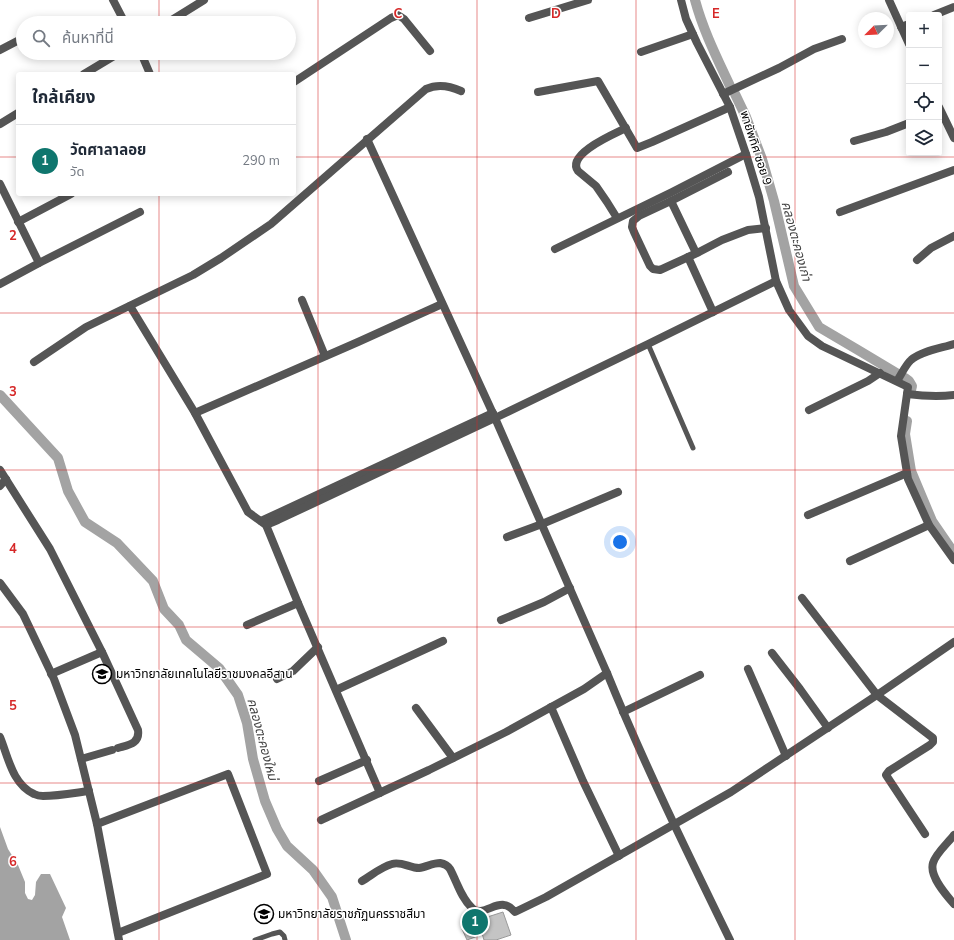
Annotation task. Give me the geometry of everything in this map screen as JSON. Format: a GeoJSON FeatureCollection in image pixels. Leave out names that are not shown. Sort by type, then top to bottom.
{"type":"FeatureCollection","features":[{"type":"Feature","properties":{"kind":"street"},"geometry":{"type":"LineString","coordinates":[[113,0],[121,16]]}},
{"type":"Feature","properties":{"kind":"street"},"geometry":{"type":"LineString","coordinates":[[178,16],[204,0]]}},
{"type":"Feature","properties":{"kind":"street"},"geometry":{"type":"LineString","coordinates":[[529,18],[588,0]]}},
{"type":"Feature","properties":{"kind":"street","name":"พายัพทิศ ซอย 9"},"geometry":{"type":"LineString","coordinates":[[681,0],[686,19],[730,107],[759,197],[776,280],[789,310],[808,336],[822,346],[897,381],[908,390],[925,396],[954,395]]}},
{"type":"Feature","properties":{"kind":"street"},"geometry":{"type":"LineString","coordinates":[[889,0],[905,26]]}},
{"type":"Feature","properties":{"kind":"street"},"geometry":{"type":"LineString","coordinates":[[942,12],[954,7]]}},
{"type":"Feature","properties":{"kind":"street"},"geometry":{"type":"LineString","coordinates":[[296,81],[391,18],[398,15],[404,19],[430,51]]}},
{"type":"Feature","properties":{"kind":"street"},"geometry":{"type":"LineString","coordinates":[[641,52],[693,34]]}},
{"type":"Feature","properties":{"kind":"street"},"geometry":{"type":"LineString","coordinates":[[723,94],[779,68],[814,49],[842,38]]}},
{"type":"Feature","properties":{"kind":"street"},"geometry":{"type":"LineString","coordinates":[[0,50],[16,42]]}},
{"type":"Feature","properties":{"kind":"street"},"geometry":{"type":"LineString","coordinates":[[87,72],[107,60]]}},
{"type":"Feature","properties":{"kind":"street"},"geometry":{"type":"LineString","coordinates":[[143,60],[149,72]]}},
{"type":"Feature","properties":{"kind":"street"},"geometry":{"type":"LineString","coordinates":[[538,92],[598,81],[637,148],[730,107]]}},
{"type":"Feature","properties":{"kind":"street"},"geometry":{"type":"LineString","coordinates":[[34,362],[86,327],[194,275],[271,224],[426,89],[439,85],[461,91]]}},
{"type":"Feature","properties":{"kind":"street"},"geometry":{"type":"LineString","coordinates":[[0,124],[16,114]]}},
{"type":"Feature","properties":{"kind":"street"},"geometry":{"type":"LineString","coordinates":[[942,114],[954,138]]}},
{"type":"Feature","properties":{"kind":"street"},"geometry":{"type":"LineString","coordinates":[[854,141],[886,132],[906,124]]}},
{"type":"Feature","properties":{"kind":"street"},"geometry":{"type":"LineString","coordinates":[[617,218],[601,192],[578,171],[575,165],[582,153],[591,146],[626,128]]}},
{"type":"Feature","properties":{"kind":"street"},"geometry":{"type":"LineString","coordinates":[[367,139],[494,415],[623,712],[674,825],[730,940]]}},
{"type":"Feature","properties":{"kind":"street"},"geometry":{"type":"LineString","coordinates":[[555,249],[746,154]]}},
{"type":"Feature","properties":{"kind":"street"},"geometry":{"type":"LineString","coordinates":[[840,212],[954,170]]}},
{"type":"Feature","properties":{"kind":"street"},"geometry":{"type":"LineString","coordinates":[[728,172],[639,216],[633,221],[632,227],[646,259],[653,269],[660,270],[722,240],[748,230],[766,228]]}},
{"type":"Feature","properties":{"kind":"street"},"geometry":{"type":"LineString","coordinates":[[0,184],[39,263]]}},
{"type":"Feature","properties":{"kind":"street"},"geometry":{"type":"LineString","coordinates":[[18,222],[67,196]]}},
{"type":"Feature","properties":{"kind":"street"},"geometry":{"type":"LineString","coordinates":[[671,201],[696,253]]}},
{"type":"Feature","properties":{"kind":"street"},"geometry":{"type":"LineString","coordinates":[[0,284],[140,212]]}},
{"type":"Feature","properties":{"kind":"street"},"geometry":{"type":"LineString","coordinates":[[918,260],[931,248],[954,236]]}},
{"type":"Feature","properties":{"kind":"street"},"geometry":{"type":"LineString","coordinates":[[688,257],[712,312]]}},
{"type":"Feature","properties":{"kind":"street"},"geometry":{"type":"LineString","coordinates":[[264,523],[278,520],[494,415],[648,344],[776,280]]}},
{"type":"Feature","properties":{"kind":"street"},"geometry":{"type":"LineString","coordinates":[[302,300],[326,356]]}},
{"type":"Feature","properties":{"kind":"street"},"geometry":{"type":"LineString","coordinates":[[195,413],[442,304]]}},
{"type":"Feature","properties":{"kind":"street"},"geometry":{"type":"LineString","coordinates":[[130,306],[195,413],[248,512],[264,523],[380,793]]}},
{"type":"Feature","properties":{"kind":"street"},"geometry":{"type":"LineString","coordinates":[[897,381],[911,360],[931,350],[954,344]]}},
{"type":"Feature","properties":{"kind":"street"},"geometry":{"type":"LineString","coordinates":[[809,410],[868,381],[880,373]]}},
{"type":"Feature","properties":{"kind":"street"},"geometry":{"type":"LineString","coordinates":[[908,390],[901,436],[908,479],[929,525],[954,560]]}},
{"type":"Feature","properties":{"kind":"street"},"geometry":{"type":"LineString","coordinates":[[0,470],[50,548],[102,652],[138,732],[135,742],[81,759]]}},
{"type":"Feature","properties":{"kind":"street"},"geometry":{"type":"LineString","coordinates":[[808,515],[907,473]]}},
{"type":"Feature","properties":{"kind":"street"},"geometry":{"type":"LineString","coordinates":[[0,486],[6,479]]}},
{"type":"Feature","properties":{"kind":"street"},"geometry":{"type":"LineString","coordinates":[[507,536],[542,524],[618,492]]}},
{"type":"Feature","properties":{"kind":"street"},"geometry":{"type":"LineString","coordinates":[[850,561],[929,525]]}},
{"type":"Feature","properties":{"kind":"street"},"geometry":{"type":"LineString","coordinates":[[0,583],[23,614],[51,674],[75,735],[97,824],[119,936],[267,874],[228,774],[97,824]]}},
{"type":"Feature","properties":{"kind":"street"},"geometry":{"type":"LineString","coordinates":[[501,620],[544,602],[570,588]]}},
{"type":"Feature","properties":{"kind":"street"},"geometry":{"type":"LineString","coordinates":[[802,598],[877,696],[933,738],[933,742],[930,745],[889,771],[886,775],[925,834]]}},
{"type":"Feature","properties":{"kind":"street"},"geometry":{"type":"LineString","coordinates":[[247,625],[298,603]]}},
{"type":"Feature","properties":{"kind":"street"},"geometry":{"type":"LineString","coordinates":[[336,690],[442,641]]}},
{"type":"Feature","properties":{"kind":"street"},"geometry":{"type":"LineString","coordinates":[[362,881],[386,866],[394,863],[418,868],[433,864],[443,864],[448,866],[450,869],[464,897],[472,909],[480,911],[503,904],[515,912],[546,897],[731,792],[877,696],[954,642]]}},
{"type":"Feature","properties":{"kind":"street"},"geometry":{"type":"LineString","coordinates":[[277,679],[293,671],[318,647]]}},
{"type":"Feature","properties":{"kind":"street"},"geometry":{"type":"LineString","coordinates":[[51,674],[102,652]]}},
{"type":"Feature","properties":{"kind":"street"},"geometry":{"type":"LineString","coordinates":[[772,653],[828,728]]}},
{"type":"Feature","properties":{"kind":"street"},"geometry":{"type":"LineString","coordinates":[[748,669],[786,756]]}},
{"type":"Feature","properties":{"kind":"street"},"geometry":{"type":"LineString","coordinates":[[321,820],[506,732],[584,690],[607,673]]}},
{"type":"Feature","properties":{"kind":"street"},"geometry":{"type":"LineString","coordinates":[[623,712],[700,675]]}},
{"type":"Feature","properties":{"kind":"street"},"geometry":{"type":"LineString","coordinates":[[551,707],[583,781],[619,856]]}},
{"type":"Feature","properties":{"kind":"street"},"geometry":{"type":"LineString","coordinates":[[416,708],[453,758]]}},
{"type":"Feature","properties":{"kind":"street"},"geometry":{"type":"LineString","coordinates":[[0,737],[10,766],[23,787],[41,796],[89,791]]}},
{"type":"Feature","properties":{"kind":"street"},"geometry":{"type":"LineString","coordinates":[[319,781],[367,760]]}},
{"type":"Feature","properties":{"kind":"street"},"geometry":{"type":"LineString","coordinates":[[954,835],[937,856],[932,867],[941,889],[954,904]]}},
{"type":"Feature","properties":{"kind":"lane"},"geometry":{"type":"LineString","coordinates":[[648,344],[693,448]]}},
{"type":"Feature","properties":{"kind":"lane"},"geometry":{"type":"LineString","coordinates":[[255,940],[280,932],[284,936],[285,940]]}},
{"type":"Feature","properties":{"kind":"shaded area"},"geometry":{"type":"Polygon","coordinates":[[[0,827],[8,849],[18,865],[25,882],[25,893],[28,899],[32,900],[35,895],[36,882],[41,874],[50,874],[66,908],[62,917],[70,940],[0,940],[0,827]]]}},
{"type":"Feature","properties":{"kind":"building"},"geometry":{"type":"Polygon","coordinates":[[[503,912],[511,935],[496,940],[484,940],[478,920],[503,912]]]}},
{"type":"Feature","properties":{"kind":"building"},"geometry":{"type":"Polygon","coordinates":[[[473,924],[478,936],[467,940],[462,929],[473,924]]]}},
{"type":"Feature","properties":{"kind":"waterway","name":"คลองตะคองเก่า"},"geometry":{"type":"LineString","coordinates":[[695,0],[706,33],[730,86]]}},
{"type":"Feature","properties":{"kind":"waterway","name":"คลองตะคองเก่า"},"geometry":{"type":"LineString","coordinates":[[735,94],[746,117],[762,159],[774,201],[794,286],[819,327],[898,374]]}},
{"type":"Feature","properties":{"kind":"waterway","name":"คลองตะคองเก่า"},"geometry":{"type":"LineString","coordinates":[[905,378],[912,386],[911,390]]}},
{"type":"Feature","properties":{"kind":"waterway","name":"คลองตะคองใหม่"},"geometry":{"type":"LineString","coordinates":[[0,395],[58,458],[68,491],[85,522],[117,543],[153,581],[164,609],[179,625],[186,640],[219,668],[238,695],[247,723],[253,759],[265,801],[277,829],[287,846],[313,870],[332,897],[346,940]]}},
{"type":"Feature","properties":{"kind":"waterway","name":"คลองตะคองเก่า"},"geometry":{"type":"LineString","coordinates":[[907,421],[905,434],[911,471],[932,521],[954,553]]}},
{"type":"Feature","properties":{"kind":"place","name":"มหาวิทยาลัยเทคโนโลยีราชมงคลอีสาน"},"geometry":{"type":"Point","coordinates":[102,674]}},
{"type":"Feature","properties":{"kind":"place","name":"มหาวิทยาลัยราชภัฏนครราชสีมา"},"geometry":{"type":"Point","coordinates":[264,914]}},
{"type":"Feature","properties":{"kind":"place","name":"วัดศาลาลอย"},"geometry":{"type":"Point","coordinates":[475,922]}}]}
